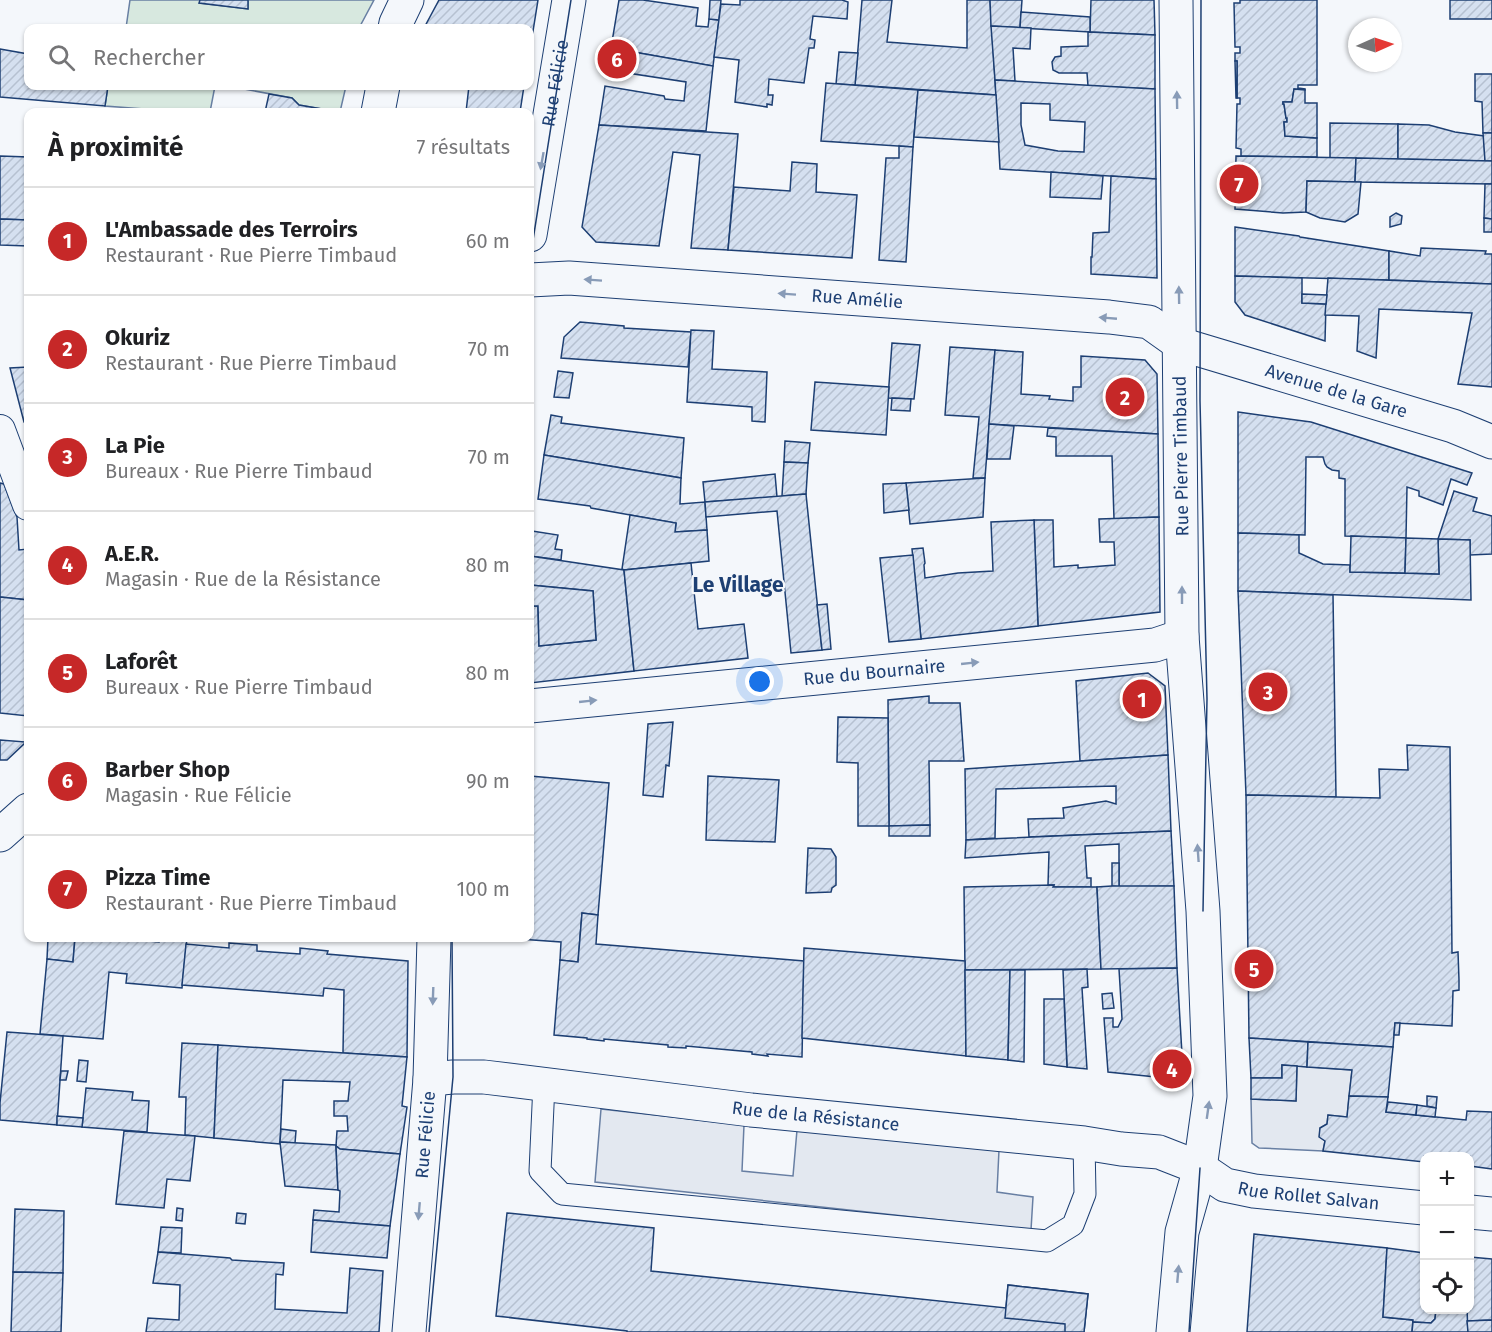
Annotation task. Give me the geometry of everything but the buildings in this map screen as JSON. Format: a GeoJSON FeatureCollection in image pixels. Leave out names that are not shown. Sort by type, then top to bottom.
{"type":"FeatureCollection","features":[{"type":"Feature","properties":{"kind":"street"},"geometry":{"type":"LineString","coordinates":[[396,24],[407,0]]}},
{"type":"Feature","properties":{"kind":"street","name":"Rue Félicie"},"geometry":{"type":"LineString","coordinates":[[534,211],[569,0]]}},
{"type":"Feature","properties":{"kind":"street","name":"Rue Pierre Timbaud"},"geometry":{"type":"LineString","coordinates":[[1176,0],[1182,636],[1203,911],[1210,1096],[1200,1168]]}},
{"type":"Feature","properties":{"kind":"street"},"geometry":{"type":"LineString","coordinates":[[379,108],[383,90]]}},
{"type":"Feature","properties":{"kind":"street","name":"Rue Amélie"},"geometry":{"type":"LineString","coordinates":[[534,280],[581,279],[1109,318],[1149,322],[1180,344]]}},
{"type":"Feature","properties":{"kind":"street","name":"Avenue de la Gare"},"geometry":{"type":"LineString","coordinates":[[1180,344],[1453,426],[1492,441]]}},
{"type":"Feature","properties":{"kind":"street"},"geometry":{"type":"LineString","coordinates":[[0,430],[24,494]]}},
{"type":"Feature","properties":{"kind":"street","name":"Rue du Bournaire"},"geometry":{"type":"LineString","coordinates":[[534,706],[1155,645],[1182,636]]}},
{"type":"Feature","properties":{"kind":"street"},"geometry":{"type":"LineString","coordinates":[[0,835],[24,814]]}},
{"type":"Feature","properties":{"kind":"street","name":"Rue Félicie"},"geometry":{"type":"LineString","coordinates":[[409,1332],[430,1079],[434,942]]}},
{"type":"Feature","properties":{"kind":"street","name":"Rue de la Résistance"},"geometry":{"type":"LineString","coordinates":[[430,1079],[484,1077],[751,1110],[1084,1143],[1159,1152],[1200,1168]]}},
{"type":"Feature","properties":{"kind":"street"},"geometry":{"type":"LineString","coordinates":[[1173,1332],[1182,1232],[1200,1168]]}},
{"type":"Feature","properties":{"kind":"street","name":"Rue Rollet Salvan"},"geometry":{"type":"LineString","coordinates":[[1200,1168],[1226,1185],[1254,1191],[1420,1208]]}},
{"type":"Feature","properties":{"kind":"street"},"geometry":{"type":"LineString","coordinates":[[1474,1212],[1492,1214]]}},
{"type":"Feature","properties":{"kind":"lane"},"geometry":{"type":"LineString","coordinates":[[544,1084],[540,1172],[562,1194],[1047,1241],[1073,1225],[1085,1194],[1084,1143]]}},
{"type":"Feature","properties":{"kind":"shaded area"},"geometry":{"type":"Polygon","coordinates":[[[130,0],[200,0],[200,3],[248,9],[248,0],[374,0],[361,24],[127,24],[130,0]]]}},
{"type":"Feature","properties":{"kind":"shaded area"},"geometry":{"type":"Polygon","coordinates":[[[107,90],[214,90],[211,108],[105,106],[107,90]]]}},
{"type":"Feature","properties":{"kind":"shaded area"},"geometry":{"type":"Polygon","coordinates":[[[249,90],[345,90],[341,108],[299,105],[292,98],[249,90]]]}},
{"type":"Feature","properties":{"kind":"shaded area"},"geometry":{"type":"Polygon","coordinates":[[[1297,1066],[1352,1070],[1347,1117],[1328,1115],[1327,1124],[1320,1128],[1320,1137],[1325,1141],[1323,1151],[1259,1148],[1252,1143],[1251,1099],[1296,1101],[1297,1066]]]}},
{"type":"Feature","properties":{"kind":"shaded area"},"geometry":{"type":"Polygon","coordinates":[[[601,1109],[744,1125],[742,1171],[793,1176],[797,1130],[999,1150],[997,1192],[1033,1197],[1031,1230],[595,1182],[601,1109]]]}},
{"type":"Feature","properties":{"kind":"tram line"},"geometry":{"type":"LineString","coordinates":[[534,234],[571,0]]}},
{"type":"Feature","properties":{"kind":"tram line"},"geometry":{"type":"LineString","coordinates":[[1201,0],[1200,401],[1207,699],[1203,911]]}},
{"type":"Feature","properties":{"kind":"tram line"},"geometry":{"type":"LineString","coordinates":[[429,1332],[453,1077],[452,942]]}},
{"type":"Feature","properties":{"kind":"tram line"},"geometry":{"type":"LineString","coordinates":[[1189,1332],[1200,1168]]}},
{"type":"Feature","properties":{"kind":"place","name":"Barber Shop"},"geometry":{"type":"Point","coordinates":[617,59]}},
{"type":"Feature","properties":{"kind":"place","name":"Pizza Time"},"geometry":{"type":"Point","coordinates":[1239,184]}},
{"type":"Feature","properties":{"kind":"place","name":"Okuriz"},"geometry":{"type":"Point","coordinates":[1125,397]}},
{"type":"Feature","properties":{"kind":"place","name":"La Pie"},"geometry":{"type":"Point","coordinates":[1268,692]}},
{"type":"Feature","properties":{"kind":"place","name":"L'Ambassade des Terroirs"},"geometry":{"type":"Point","coordinates":[1142,699]}},
{"type":"Feature","properties":{"kind":"place","name":"Laforêt"},"geometry":{"type":"Point","coordinates":[1254,969]}},
{"type":"Feature","properties":{"kind":"place","name":"A.E.R."},"geometry":{"type":"Point","coordinates":[1172,1069]}},
{"type":"Feature","properties":{"kind":"district","name":"Le Village"},"geometry":{"type":"Point","coordinates":[738,585]}}]}
